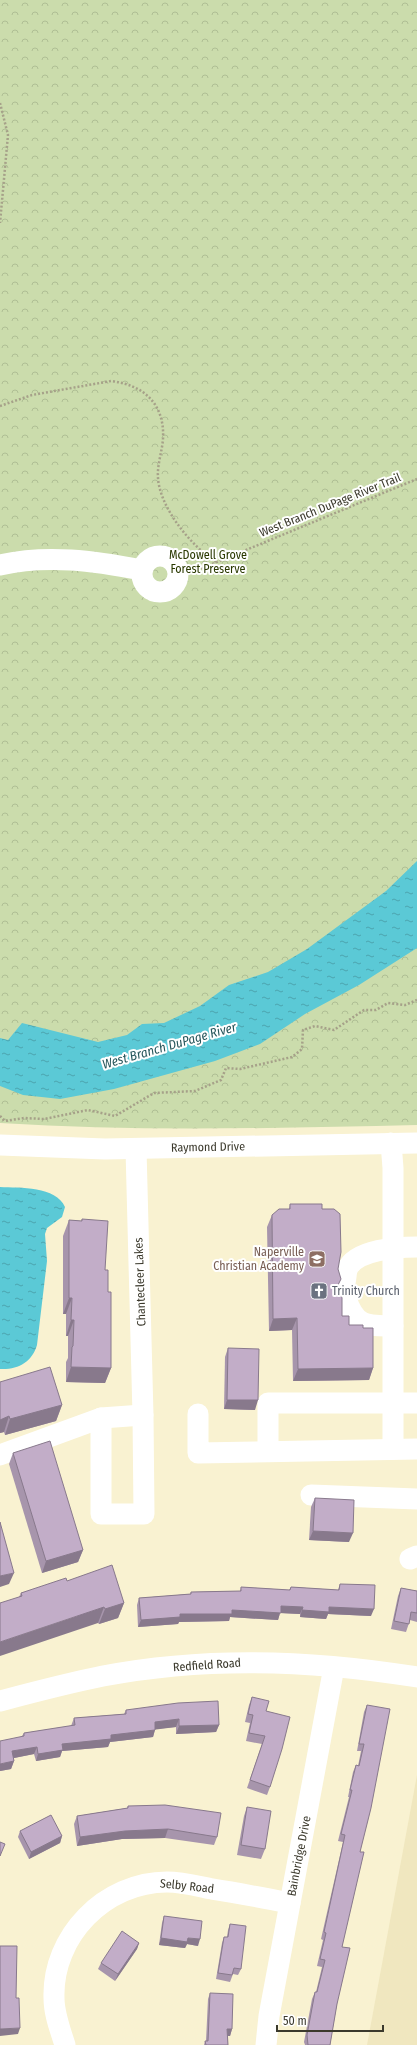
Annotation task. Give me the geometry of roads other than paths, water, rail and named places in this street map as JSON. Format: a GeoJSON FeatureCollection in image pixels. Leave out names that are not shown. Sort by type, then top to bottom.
{"type":"FeatureCollection","features":[{"type":"Feature","properties":{"kind":"street"},"geometry":{"type":"LineString","coordinates":[[0,565],[26,561],[66,559],[101,562],[142,570],[143,582],[152,591],[166,592],[172,589],[176,584],[178,574]]}},
{"type":"Feature","properties":{"kind":"street"},"geometry":{"type":"LineString","coordinates":[[391,1143],[393,1247],[393,1449]]}},
{"type":"Feature","properties":{"kind":"street","name":"Raymond Drive"},"geometry":{"type":"LineString","coordinates":[[0,1145],[136,1149],[417,1143]]}},
{"type":"Feature","properties":{"kind":"street","name":"Chantecleer Lakes"},"geometry":{"type":"LineString","coordinates":[[101,1418],[102,1514],[144,1514],[136,1149]]}},
{"type":"Feature","properties":{"kind":"street"},"geometry":{"type":"LineString","coordinates":[[393,1326],[367,1326],[356,1319],[349,1310],[346,1290],[348,1269],[357,1260],[373,1251],[393,1247],[417,1247]]}},
{"type":"Feature","properties":{"kind":"street"},"geometry":{"type":"LineString","coordinates":[[268,1452],[268,1403],[417,1403]]}},
{"type":"Feature","properties":{"kind":"street"},"geometry":{"type":"LineString","coordinates":[[198,1414],[198,1453],[417,1449]]}},
{"type":"Feature","properties":{"kind":"street"},"geometry":{"type":"LineString","coordinates":[[0,1455],[101,1418],[143,1415]]}},
{"type":"Feature","properties":{"kind":"street"},"geometry":{"type":"LineString","coordinates":[[311,1495],[417,1499]]}},
{"type":"Feature","properties":{"kind":"street","name":"Redfield Road"},"geometry":{"type":"LineString","coordinates":[[0,1701],[104,1676],[159,1668],[250,1662],[290,1662],[417,1677]]}},
{"type":"Feature","properties":{"kind":"street","name":"Bainbridge Drive"},"geometry":{"type":"LineString","coordinates":[[266,2045],[269,2016],[334,1666]]}},
{"type":"Feature","properties":{"kind":"street","name":"Selby Road"},"geometry":{"type":"LineString","coordinates":[[65,2045],[55,2015],[54,1997],[59,1963],[68,1942],[83,1919],[106,1900],[135,1887],[167,1882],[290,1903]]}},
{"type":"Feature","properties":{"kind":"water","name":"West Branch DuPage River"},"geometry":{"type":"Polygon","coordinates":[[[417,861],[417,948],[359,985],[305,1014],[260,1044],[215,1061],[114,1089],[60,1099],[23,1095],[0,1086],[0,1038],[8,1040],[22,1023],[98,1042],[127,1035],[142,1024],[164,1023],[200,1006],[229,985],[268,972],[307,949],[386,891],[417,861]]]}},
{"type":"Feature","properties":{"kind":"water"},"geometry":{"type":"Polygon","coordinates":[[[0,1187],[27,1188],[46,1192],[54,1195],[65,1207],[62,1217],[47,1228],[45,1234],[47,1261],[35,1351],[23,1364],[7,1369],[0,1369],[0,1187]]]}},
{"type":"Feature","properties":{"kind":"place","name":"Naperville Christian Academy"},"geometry":{"type":"Point","coordinates":[317,1259]}},
{"type":"Feature","properties":{"kind":"place","name":"Trinity Church"},"geometry":{"type":"Point","coordinates":[319,1291]}},
{"type":"Feature","properties":{"kind":"park label","name":"McDowell Grove Forest Preserve"},"geometry":{"type":"Point","coordinates":[208,562]}}]}
